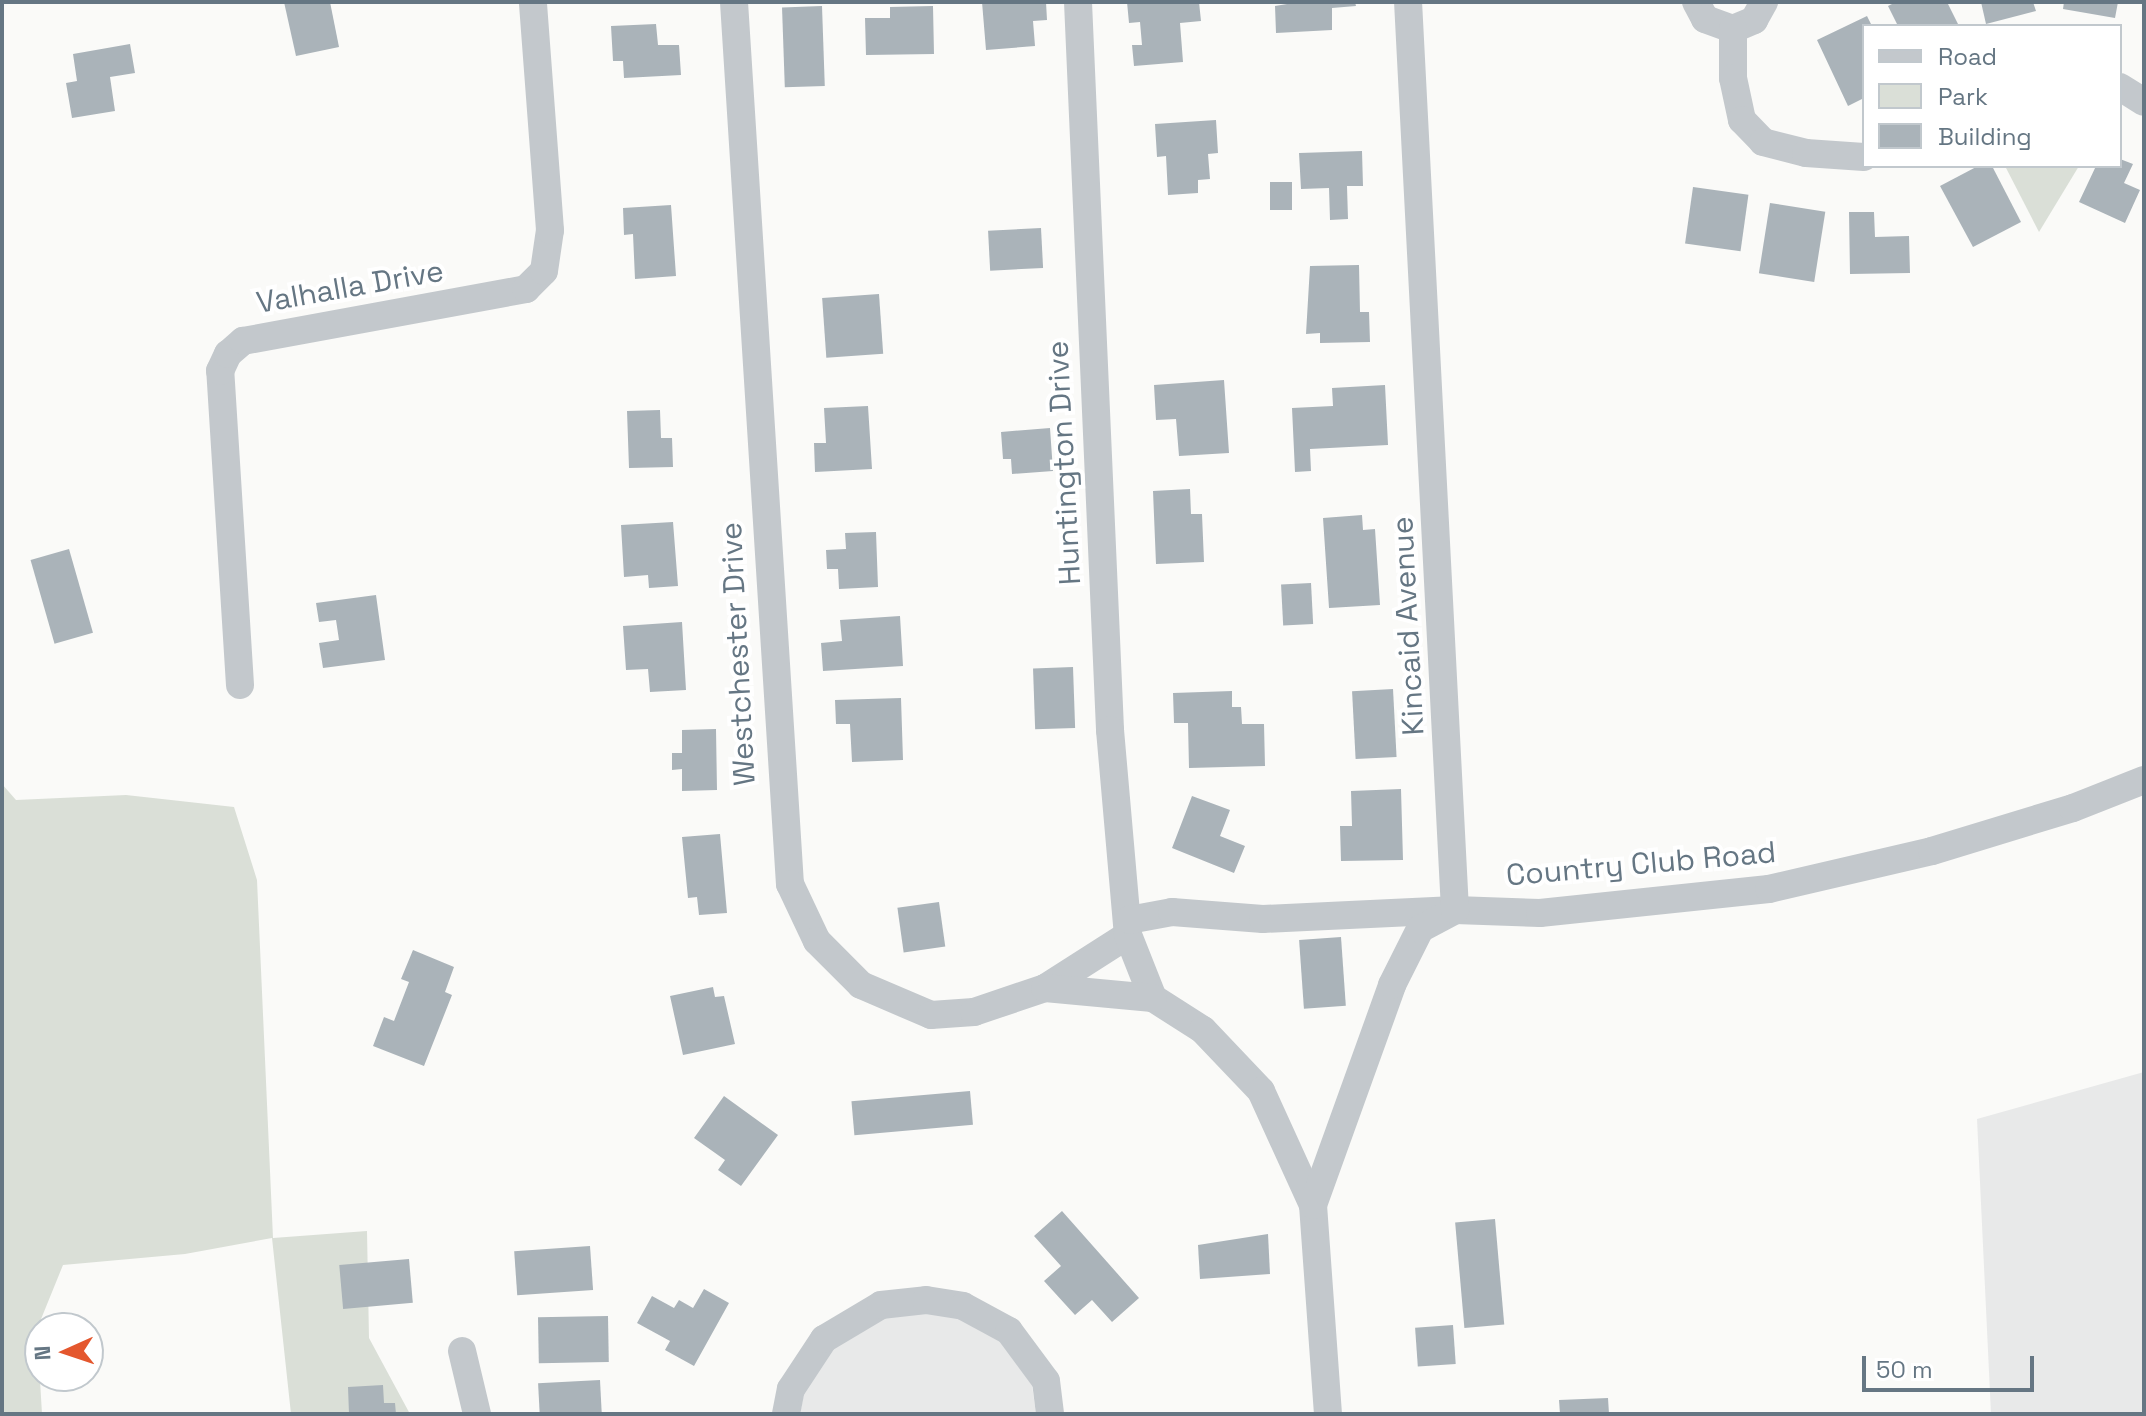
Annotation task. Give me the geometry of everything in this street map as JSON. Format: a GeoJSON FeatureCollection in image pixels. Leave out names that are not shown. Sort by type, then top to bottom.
{"type":"FeatureCollection","features":[{"type":"Feature","properties":{"kind":"street","name":"Valhalla Drive"},"geometry":{"type":"LineString","coordinates":[[240,685],[220,371],[228,354],[243,341],[526,289],[544,271],[550,230],[533,2]]}},
{"type":"Feature","properties":{"kind":"street","name":"Westchester Drive"},"geometry":{"type":"LineString","coordinates":[[734,2],[790,884],[817,941],[861,985],[901,1006],[931,1015],[974,1012],[1045,988],[1129,928]]}},
{"type":"Feature","properties":{"kind":"street","name":"Huntington Drive"},"geometry":{"type":"LineString","coordinates":[[1078,2],[1110,730],[1129,928],[1153,998]]}},
{"type":"Feature","properties":{"kind":"street","name":"Kincaid Avenue"},"geometry":{"type":"LineString","coordinates":[[1408,2],[1455,910]]}},
{"type":"Feature","properties":{"kind":"street"},"geometry":{"type":"LineString","coordinates":[[1696,2],[1705,19],[1733,29],[1754,20],[1764,2]]}},
{"type":"Feature","properties":{"kind":"street"},"geometry":{"type":"LineString","coordinates":[[1733,29],[1733,78],[1742,120],[1763,142],[1806,153],[1862,157]]}},
{"type":"Feature","properties":{"kind":"street"},"geometry":{"type":"LineString","coordinates":[[2122,88],[2144,102]]}},
{"type":"Feature","properties":{"kind":"street","name":"Country Club Road"},"geometry":{"type":"LineString","coordinates":[[1129,928],[1172,912],[1263,919],[1455,910],[1540,913],[1769,889],[1932,851],[2073,808],[2144,780]]}},
{"type":"Feature","properties":{"kind":"street"},"geometry":{"type":"LineString","coordinates":[[1313,1205],[1392,985],[1420,929],[1455,910]]}},
{"type":"Feature","properties":{"kind":"street"},"geometry":{"type":"LineString","coordinates":[[1045,988],[1153,998],[1203,1030],[1261,1091],[1313,1205],[1328,1414]]}},
{"type":"Feature","properties":{"kind":"street"},"geometry":{"type":"LineString","coordinates":[[786,1414],[791,1389],[824,1339],[881,1305],[926,1300],[963,1306],[1009,1331],[1046,1381],[1050,1414]]}},
{"type":"Feature","properties":{"kind":"street"},"geometry":{"type":"LineString","coordinates":[[462,1351],[477,1414]]}},
{"type":"Feature","properties":{"kind":"shaded area"},"geometry":{"type":"Polygon","coordinates":[[[2144,1072],[2144,1414],[1991,1414],[1977,1119],[2144,1072]]]}},
{"type":"Feature","properties":{"kind":"shaded area"},"geometry":{"type":"Polygon","coordinates":[[[926,1312],[958,1318],[999,1340],[1032,1385],[1036,1414],[800,1414],[804,1393],[835,1346],[885,1317],[926,1312]]]}},
{"type":"Feature","properties":{"kind":"green space"},"geometry":{"type":"Polygon","coordinates":[[[2006,168],[2078,168],[2039,232],[2006,168]]]}},
{"type":"Feature","properties":{"kind":"green space"},"geometry":{"type":"Polygon","coordinates":[[[2,784],[16,800],[126,795],[234,807],[257,880],[273,1238],[367,1231],[369,1338],[410,1414],[291,1414],[272,1238],[185,1254],[63,1265],[44,1312],[24,1312],[24,1392],[41,1392],[42,1414],[2,1414],[2,784]]]}},
{"type":"Feature","properties":{"kind":"building"},"geometry":{"type":"Polygon","coordinates":[[[284,2],[330,2],[339,47],[296,56],[284,2]]]}},
{"type":"Feature","properties":{"kind":"building"},"geometry":{"type":"Polygon","coordinates":[[[982,2],[1046,2],[1047,20],[1033,21],[1035,46],[986,50],[982,2]]]}},
{"type":"Feature","properties":{"kind":"building"},"geometry":{"type":"Polygon","coordinates":[[[1127,2],[1199,2],[1201,21],[1180,23],[1183,62],[1134,66],[1132,45],[1142,45],[1140,22],[1129,23],[1127,2]]]}},
{"type":"Feature","properties":{"kind":"building"},"geometry":{"type":"Polygon","coordinates":[[[1299,2],[1355,2],[1356,6],[1332,8],[1332,30],[1276,33],[1275,6],[1299,2]]]}},
{"type":"Feature","properties":{"kind":"building"},"geometry":{"type":"Polygon","coordinates":[[[1896,2],[1947,2],[1958,24],[1897,24],[1888,6],[1896,2]]]}},
{"type":"Feature","properties":{"kind":"building"},"geometry":{"type":"Polygon","coordinates":[[[1981,2],[2033,2],[2036,11],[1986,24],[1981,2]]]}},
{"type":"Feature","properties":{"kind":"building"},"geometry":{"type":"Polygon","coordinates":[[[2064,2],[2118,2],[2115,18],[2063,9],[2064,2]]]}},
{"type":"Feature","properties":{"kind":"building"},"geometry":{"type":"Polygon","coordinates":[[[822,6],[825,86],[785,87],[782,7],[822,6]]]}},
{"type":"Feature","properties":{"kind":"building"},"geometry":{"type":"Polygon","coordinates":[[[933,6],[934,54],[866,55],[865,18],[890,18],[890,7],[933,6]]]}},
{"type":"Feature","properties":{"kind":"building"},"geometry":{"type":"Polygon","coordinates":[[[1867,16],[1871,24],[1862,24],[1862,99],[1848,106],[1817,40],[1867,16]]]}},
{"type":"Feature","properties":{"kind":"building"},"geometry":{"type":"Polygon","coordinates":[[[656,24],[658,45],[679,45],[681,75],[624,78],[623,61],[613,61],[611,26],[656,24]]]}},
{"type":"Feature","properties":{"kind":"building"},"geometry":{"type":"Polygon","coordinates":[[[130,44],[135,73],[110,77],[115,111],[72,118],[66,83],[77,81],[73,54],[130,44]]]}},
{"type":"Feature","properties":{"kind":"building"},"geometry":{"type":"Polygon","coordinates":[[[1216,120],[1218,153],[1208,154],[1210,179],[1198,180],[1198,193],[1168,195],[1166,156],[1157,157],[1155,124],[1216,120]]]}},
{"type":"Feature","properties":{"kind":"building"},"geometry":{"type":"Polygon","coordinates":[[[1362,151],[1363,186],[1347,186],[1348,219],[1330,220],[1329,188],[1301,189],[1299,153],[1362,151]]]}},
{"type":"Feature","properties":{"kind":"building"},"geometry":{"type":"Polygon","coordinates":[[[2122,160],[2133,164],[2124,183],[2140,190],[2125,223],[2079,202],[2095,168],[2122,168],[2122,160]]]}},
{"type":"Feature","properties":{"kind":"building"},"geometry":{"type":"Polygon","coordinates":[[[1974,168],[1993,168],[2021,222],[1973,247],[1940,186],[1974,168]]]}},
{"type":"Feature","properties":{"kind":"building"},"geometry":{"type":"Polygon","coordinates":[[[1270,182],[1292,182],[1292,210],[1270,210],[1270,182]]]}},
{"type":"Feature","properties":{"kind":"building"},"geometry":{"type":"Polygon","coordinates":[[[1693,187],[1748,195],[1741,251],[1685,243],[1693,187]]]}},
{"type":"Feature","properties":{"kind":"building"},"geometry":{"type":"Polygon","coordinates":[[[1770,203],[1825,212],[1814,282],[1759,273],[1770,203]]]}},
{"type":"Feature","properties":{"kind":"building"},"geometry":{"type":"Polygon","coordinates":[[[671,205],[676,276],[635,279],[633,234],[624,235],[623,208],[671,205]]]}},
{"type":"Feature","properties":{"kind":"building"},"geometry":{"type":"Polygon","coordinates":[[[1849,212],[1874,212],[1875,237],[1909,236],[1910,273],[1850,274],[1849,212]]]}},
{"type":"Feature","properties":{"kind":"building"},"geometry":{"type":"Polygon","coordinates":[[[1041,228],[1043,268],[990,271],[988,231],[1041,228]]]}},
{"type":"Feature","properties":{"kind":"building"},"geometry":{"type":"Polygon","coordinates":[[[1359,265],[1360,312],[1369,312],[1370,342],[1320,343],[1320,333],[1306,334],[1310,266],[1359,265]]]}},
{"type":"Feature","properties":{"kind":"building"},"geometry":{"type":"Polygon","coordinates":[[[879,294],[883,354],[826,358],[822,298],[879,294]]]}},
{"type":"Feature","properties":{"kind":"building"},"geometry":{"type":"Polygon","coordinates":[[[1224,380],[1229,453],[1179,456],[1176,419],[1156,420],[1154,385],[1224,380]]]}},
{"type":"Feature","properties":{"kind":"building"},"geometry":{"type":"Polygon","coordinates":[[[1385,385],[1388,445],[1310,449],[1311,471],[1295,472],[1292,408],[1333,406],[1332,388],[1385,385]]]}},
{"type":"Feature","properties":{"kind":"building"},"geometry":{"type":"Polygon","coordinates":[[[868,406],[872,469],[815,472],[814,443],[826,443],[824,408],[868,406]]]}},
{"type":"Feature","properties":{"kind":"building"},"geometry":{"type":"Polygon","coordinates":[[[660,410],[661,438],[672,438],[673,467],[629,468],[627,411],[660,410]]]}},
{"type":"Feature","properties":{"kind":"building"},"geometry":{"type":"Polygon","coordinates":[[[1050,428],[1053,471],[1012,474],[1011,459],[1003,459],[1001,432],[1050,428]]]}},
{"type":"Feature","properties":{"kind":"building"},"geometry":{"type":"Polygon","coordinates":[[[1190,489],[1191,514],[1202,514],[1204,562],[1156,564],[1153,491],[1190,489]]]}},
{"type":"Feature","properties":{"kind":"building"},"geometry":{"type":"Polygon","coordinates":[[[1362,515],[1363,530],[1375,529],[1380,605],[1329,608],[1323,518],[1362,515]]]}},
{"type":"Feature","properties":{"kind":"building"},"geometry":{"type":"Polygon","coordinates":[[[673,522],[678,586],[649,588],[648,575],[624,577],[621,525],[673,522]]]}},
{"type":"Feature","properties":{"kind":"building"},"geometry":{"type":"Polygon","coordinates":[[[876,532],[878,587],[839,589],[838,569],[827,569],[826,550],[846,549],[845,533],[876,532]]]}},
{"type":"Feature","properties":{"kind":"building"},"geometry":{"type":"Polygon","coordinates":[[[69,549],[93,633],[55,644],[31,560],[69,549]]]}},
{"type":"Feature","properties":{"kind":"building"},"geometry":{"type":"Polygon","coordinates":[[[1311,583],[1313,624],[1283,626],[1281,585],[1311,583]]]}},
{"type":"Feature","properties":{"kind":"building"},"geometry":{"type":"Polygon","coordinates":[[[376,595],[385,660],[323,668],[319,643],[339,640],[336,620],[319,622],[316,603],[376,595]]]}},
{"type":"Feature","properties":{"kind":"building"},"geometry":{"type":"Polygon","coordinates":[[[900,616],[903,666],[823,671],[821,643],[842,641],[840,620],[900,616]]]}},
{"type":"Feature","properties":{"kind":"building"},"geometry":{"type":"Polygon","coordinates":[[[682,622],[686,690],[650,692],[648,669],[626,670],[623,626],[682,622]]]}},
{"type":"Feature","properties":{"kind":"building"},"geometry":{"type":"Polygon","coordinates":[[[1073,667],[1075,728],[1035,729],[1033,668],[1073,667]]]}},
{"type":"Feature","properties":{"kind":"building"},"geometry":{"type":"Polygon","coordinates":[[[1393,689],[1397,757],[1356,759],[1352,691],[1393,689]]]}},
{"type":"Feature","properties":{"kind":"building"},"geometry":{"type":"Polygon","coordinates":[[[1232,691],[1232,707],[1241,707],[1242,724],[1264,724],[1265,766],[1189,768],[1188,723],[1174,723],[1173,693],[1232,691]]]}},
{"type":"Feature","properties":{"kind":"building"},"geometry":{"type":"Polygon","coordinates":[[[901,698],[903,760],[852,762],[850,724],[836,724],[835,700],[901,698]]]}},
{"type":"Feature","properties":{"kind":"building"},"geometry":{"type":"Polygon","coordinates":[[[716,729],[717,790],[682,791],[682,769],[672,770],[672,753],[682,753],[682,730],[716,729]]]}},
{"type":"Feature","properties":{"kind":"building"},"geometry":{"type":"Polygon","coordinates":[[[1401,789],[1403,860],[1341,861],[1340,826],[1352,826],[1351,791],[1401,789]]]}},
{"type":"Feature","properties":{"kind":"building"},"geometry":{"type":"Polygon","coordinates":[[[1192,796],[1230,810],[1220,836],[1245,846],[1234,873],[1172,848],[1192,796]]]}},
{"type":"Feature","properties":{"kind":"building"},"geometry":{"type":"Polygon","coordinates":[[[720,834],[727,913],[699,915],[697,897],[688,898],[682,837],[720,834]]]}},
{"type":"Feature","properties":{"kind":"building"},"geometry":{"type":"Polygon","coordinates":[[[939,902],[945,947],[904,952],[897,908],[939,902]]]}},
{"type":"Feature","properties":{"kind":"building"},"geometry":{"type":"Polygon","coordinates":[[[1341,937],[1346,1006],[1304,1009],[1299,940],[1341,937]]]}},
{"type":"Feature","properties":{"kind":"building"},"geometry":{"type":"Polygon","coordinates":[[[413,950],[454,967],[445,992],[452,995],[424,1066],[373,1046],[384,1017],[394,1021],[409,982],[401,979],[413,950]]]}},
{"type":"Feature","properties":{"kind":"building"},"geometry":{"type":"Polygon","coordinates":[[[713,987],[715,997],[724,996],[735,1044],[683,1055],[670,996],[713,987]]]}},
{"type":"Feature","properties":{"kind":"building"},"geometry":{"type":"Polygon","coordinates":[[[970,1091],[973,1125],[854,1135],[851,1101],[970,1091]]]}},
{"type":"Feature","properties":{"kind":"building"},"geometry":{"type":"Polygon","coordinates":[[[724,1096],[778,1135],[741,1186],[718,1170],[725,1160],[694,1138],[724,1096]]]}},
{"type":"Feature","properties":{"kind":"building"},"geometry":{"type":"Polygon","coordinates":[[[1062,1211],[1139,1298],[1112,1322],[1092,1300],[1075,1315],[1044,1281],[1061,1266],[1034,1236],[1062,1211]]]}},
{"type":"Feature","properties":{"kind":"building"},"geometry":{"type":"Polygon","coordinates":[[[1495,1219],[1504,1325],[1464,1328],[1455,1222],[1495,1219]]]}},
{"type":"Feature","properties":{"kind":"building"},"geometry":{"type":"Polygon","coordinates":[[[1268,1234],[1270,1274],[1200,1279],[1198,1245],[1268,1234]]]}},
{"type":"Feature","properties":{"kind":"building"},"geometry":{"type":"Polygon","coordinates":[[[590,1246],[593,1290],[517,1295],[514,1251],[590,1246]]]}},
{"type":"Feature","properties":{"kind":"building"},"geometry":{"type":"Polygon","coordinates":[[[409,1259],[413,1303],[343,1309],[339,1265],[409,1259]]]}},
{"type":"Feature","properties":{"kind":"building"},"geometry":{"type":"Polygon","coordinates":[[[704,1289],[729,1303],[694,1366],[665,1350],[670,1341],[637,1323],[652,1296],[674,1308],[679,1300],[693,1308],[704,1289]]]}},
{"type":"Feature","properties":{"kind":"building"},"geometry":{"type":"Polygon","coordinates":[[[608,1316],[609,1362],[539,1363],[538,1317],[608,1316]]]}},
{"type":"Feature","properties":{"kind":"building"},"geometry":{"type":"Polygon","coordinates":[[[1453,1325],[1456,1364],[1418,1367],[1415,1328],[1453,1325]]]}},
{"type":"Feature","properties":{"kind":"building"},"geometry":{"type":"Polygon","coordinates":[[[600,1380],[602,1414],[540,1414],[538,1383],[600,1380]]]}},
{"type":"Feature","properties":{"kind":"building"},"geometry":{"type":"Polygon","coordinates":[[[383,1385],[384,1403],[395,1403],[396,1414],[349,1414],[348,1387],[383,1385]]]}},
{"type":"Feature","properties":{"kind":"building"},"geometry":{"type":"Polygon","coordinates":[[[1608,1398],[1609,1414],[1560,1414],[1559,1400],[1608,1398]]]}}]}
